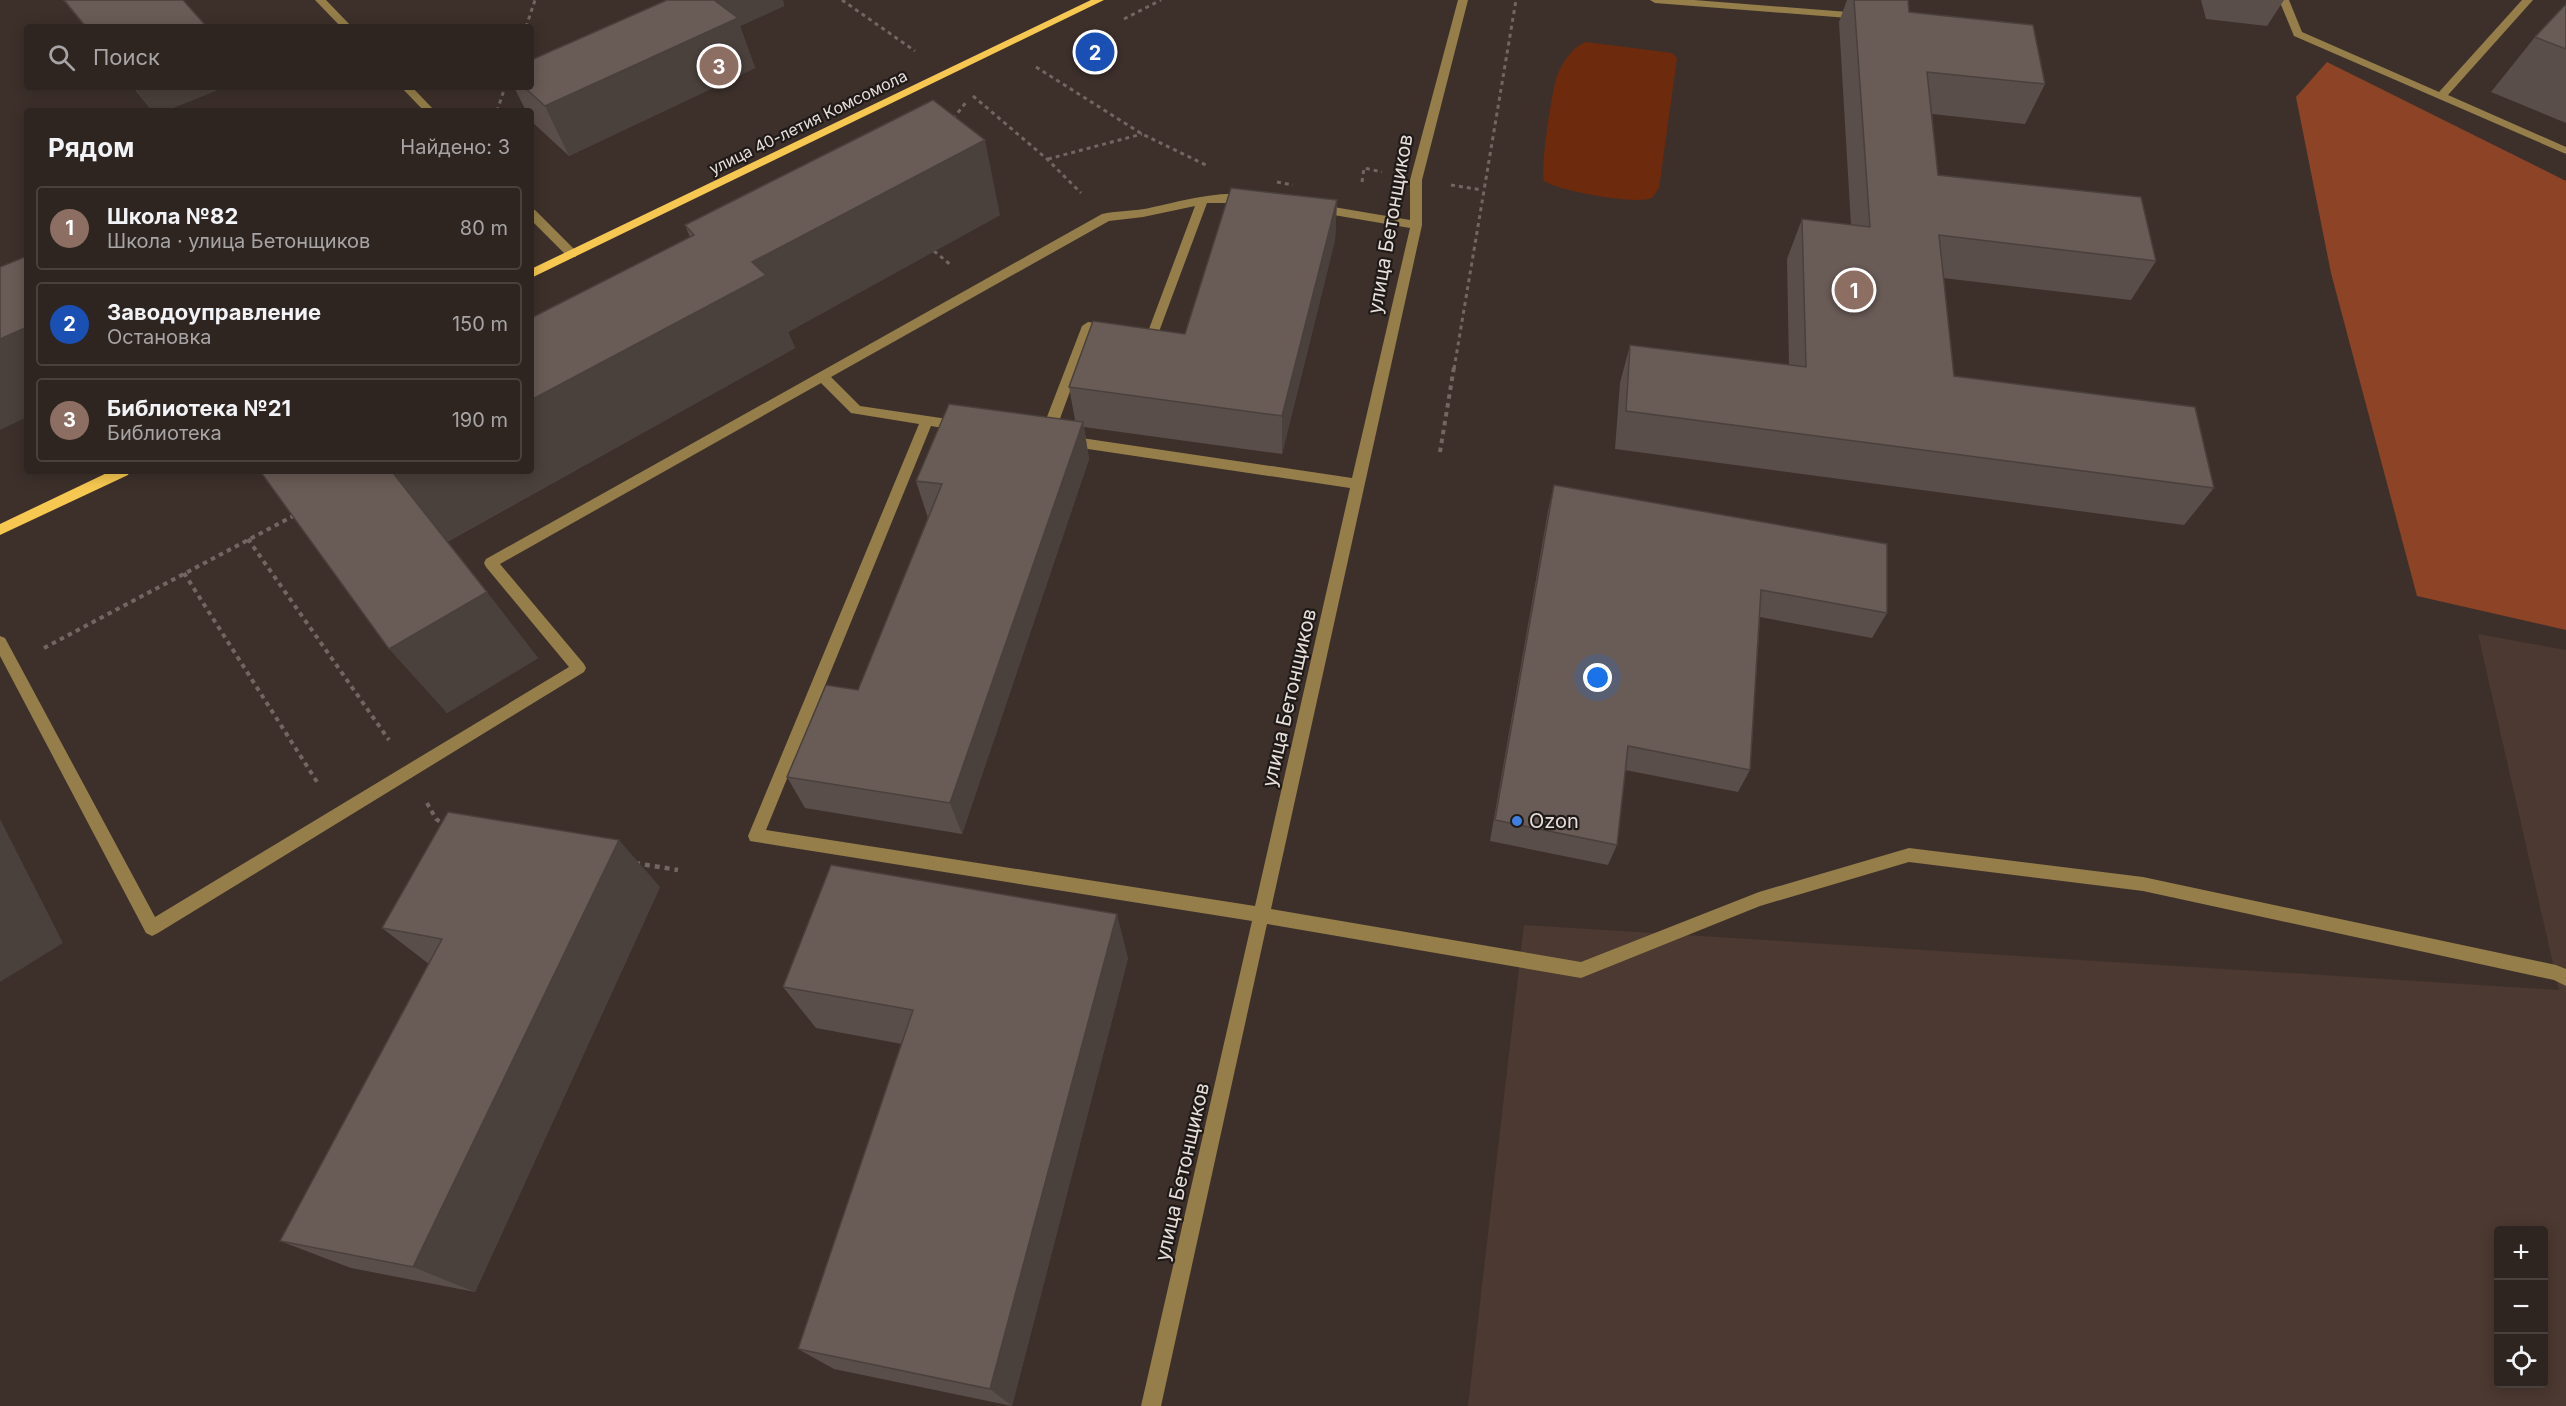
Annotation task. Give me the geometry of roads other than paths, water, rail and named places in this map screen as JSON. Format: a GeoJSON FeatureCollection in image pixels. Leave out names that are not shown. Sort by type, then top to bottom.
{"type":"FeatureCollection","features":[{"type":"Feature","properties":{"kind":"main road","name":"улица 40-летия Комсомола"},"geometry":{"type":"LineString","coordinates":[[534,273],[1099,0]]}},
{"type":"Feature","properties":{"kind":"main road"},"geometry":{"type":"LineString","coordinates":[[0,530],[117,474]]}},
{"type":"Feature","properties":{"kind":"street","name":"улица Бетонщиков"},"geometry":{"type":"LineString","coordinates":[[1151,1406],[1416,225],[1416,180],[1463,0]]}},
{"type":"Feature","properties":{"kind":"street"},"geometry":{"type":"LineString","coordinates":[[1655,0],[1784,8],[1870,17]]}},
{"type":"Feature","properties":{"kind":"street"},"geometry":{"type":"LineString","coordinates":[[2284,0],[2298,34],[2566,151]]}},
{"type":"Feature","properties":{"kind":"street"},"geometry":{"type":"LineString","coordinates":[[2441,96],[2529,0]]}},
{"type":"Feature","properties":{"kind":"street"},"geometry":{"type":"LineString","coordinates":[[326,1],[345,24]]}},
{"type":"Feature","properties":{"kind":"street"},"geometry":{"type":"LineString","coordinates":[[409,90],[427,108]]}},
{"type":"Feature","properties":{"kind":"street"},"geometry":{"type":"LineString","coordinates":[[0,642],[153,927],[579,668],[491,563],[1106,217],[1143,213],[1225,196],[1259,201]]}},
{"type":"Feature","properties":{"kind":"street"},"geometry":{"type":"LineString","coordinates":[[1203,199],[1153,334],[1088,326],[1040,437],[1358,484]]}},
{"type":"Feature","properties":{"kind":"street"},"geometry":{"type":"LineString","coordinates":[[1304,207],[1416,225]]}},
{"type":"Feature","properties":{"kind":"street"},"geometry":{"type":"LineString","coordinates":[[534,216],[572,254]]}},
{"type":"Feature","properties":{"kind":"street"},"geometry":{"type":"LineString","coordinates":[[823,377],[856,410],[974,428]]}},
{"type":"Feature","properties":{"kind":"street"},"geometry":{"type":"LineString","coordinates":[[927,421],[756,837],[1262,915],[1581,970],[1759,899],[1909,855],[2143,884],[2556,973],[2566,978]]}},
{"type":"Feature","properties":{"kind":"place","name":"Заводоуправление"},"geometry":{"type":"Point","coordinates":[1095,52]}},
{"type":"Feature","properties":{"kind":"place","name":"Библиотека №21"},"geometry":{"type":"Point","coordinates":[719,66]}},
{"type":"Feature","properties":{"kind":"place","name":"Школа №82"},"geometry":{"type":"Point","coordinates":[1854,290]}},
{"type":"Feature","properties":{"kind":"place","name":"Ozon"},"geometry":{"type":"Point","coordinates":[1517,821]}}]}
